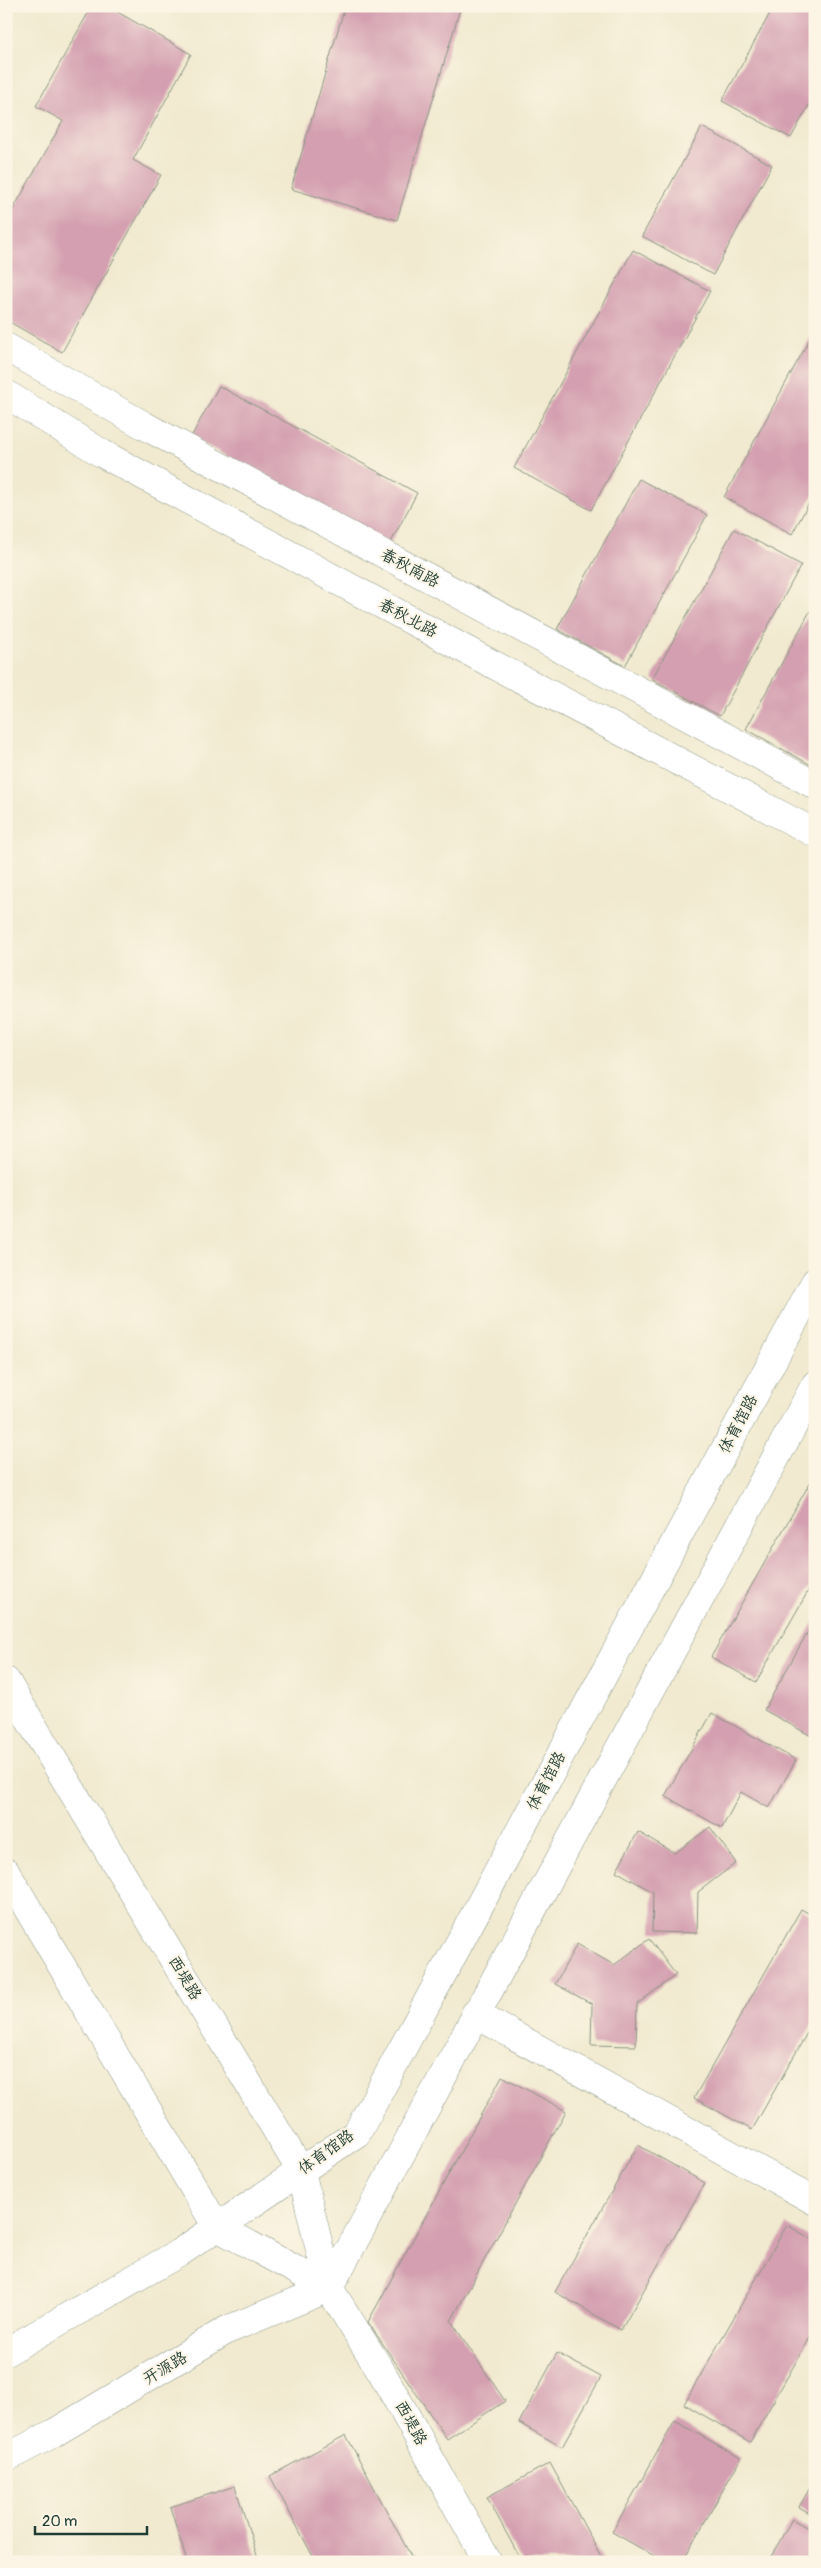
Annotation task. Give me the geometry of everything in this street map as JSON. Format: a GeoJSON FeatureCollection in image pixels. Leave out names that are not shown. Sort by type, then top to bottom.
{"type":"FeatureCollection","features":[{"type":"Feature","properties":{"kind":"street","name":"春秋南路"},"geometry":{"type":"LineString","coordinates":[[6,347],[154,431],[815,785]]}},
{"type":"Feature","properties":{"kind":"street","name":"春秋北路"},"geometry":{"type":"LineString","coordinates":[[6,394],[130,468],[479,657],[815,832]]}},
{"type":"Feature","properties":{"kind":"street","name":"体育馆路"},"geometry":{"type":"LineString","coordinates":[[217,2226],[357,2132],[815,1282]]}},
{"type":"Feature","properties":{"kind":"street"},"geometry":{"type":"LineString","coordinates":[[329,2288],[815,1385]]}},
{"type":"Feature","properties":{"kind":"street","name":"西堤路"},"geometry":{"type":"LineString","coordinates":[[6,1681],[301,2171],[329,2288],[381,2371],[488,2562]]}},
{"type":"Feature","properties":{"kind":"street"},"geometry":{"type":"LineString","coordinates":[[6,1872],[217,2226],[178,2253],[6,2352]]}},
{"type":"Feature","properties":{"kind":"street"},"geometry":{"type":"LineString","coordinates":[[475,2014],[815,2201]]}},
{"type":"Feature","properties":{"kind":"street","name":"西堤路"},"geometry":{"type":"LineString","coordinates":[[217,2226],[329,2288]]}},
{"type":"Feature","properties":{"kind":"street","name":"开源路"},"geometry":{"type":"LineString","coordinates":[[6,2458],[54,2433],[227,2330],[329,2288]]}},
{"type":"Feature","properties":{"kind":"building"},"geometry":{"type":"Polygon","coordinates":[[[92,6],[107,6],[191,54],[133,160],[161,175],[62,352],[6,320],[6,222],[63,121],[36,106],[92,6]]]}},
{"type":"Feature","properties":{"kind":"building"},"geometry":{"type":"Polygon","coordinates":[[[345,6],[461,6],[397,220],[291,189],[345,6]]]}},
{"type":"Feature","properties":{"kind":"building"},"geometry":{"type":"Polygon","coordinates":[[[774,6],[815,6],[815,94],[791,138],[722,101],[774,6]]]}},
{"type":"Feature","properties":{"kind":"building"},"geometry":{"type":"Polygon","coordinates":[[[702,127],[772,165],[713,275],[642,236],[702,127]]]}},
{"type":"Feature","properties":{"kind":"building"},"geometry":{"type":"Polygon","coordinates":[[[633,250],[710,291],[591,510],[514,468],[633,250]]]}},
{"type":"Feature","properties":{"kind":"building"},"geometry":{"type":"Polygon","coordinates":[[[815,329],[815,492],[792,534],[724,497],[815,329]]]}},
{"type":"Feature","properties":{"kind":"building"},"geometry":{"type":"Polygon","coordinates":[[[219,386],[417,493],[390,544],[191,437],[219,386]]]}},
{"type":"Feature","properties":{"kind":"building"},"geometry":{"type":"Polygon","coordinates":[[[639,479],[707,515],[625,666],[557,629],[639,479]]]}},
{"type":"Feature","properties":{"kind":"building"},"geometry":{"type":"Polygon","coordinates":[[[734,529],[801,565],[720,716],[652,679],[734,529]]]}},
{"type":"Feature","properties":{"kind":"building"},"geometry":{"type":"Polygon","coordinates":[[[815,602],[815,763],[813,766],[746,729],[815,602]]]}},
{"type":"Feature","properties":{"kind":"building"},"geometry":{"type":"Polygon","coordinates":[[[815,1474],[815,1579],[756,1682],[711,1657],[815,1474]]]}},
{"type":"Feature","properties":{"kind":"building"},"geometry":{"type":"Polygon","coordinates":[[[815,1619],[815,1738],[764,1710],[815,1619]]]}},
{"type":"Feature","properties":{"kind":"building"},"geometry":{"type":"Polygon","coordinates":[[[712,1713],[796,1760],[769,1808],[741,1792],[722,1828],[665,1796],[712,1713]]]}},
{"type":"Feature","properties":{"kind":"building"},"geometry":{"type":"Polygon","coordinates":[[[710,1827],[736,1863],[698,1892],[697,1933],[652,1932],[653,1892],[616,1871],[638,1832],[675,1853],[710,1827]]]}},
{"type":"Feature","properties":{"kind":"building"},"geometry":{"type":"Polygon","coordinates":[[[801,1909],[815,1917],[815,2019],[752,2130],[694,2098],[801,1909]]]}},
{"type":"Feature","properties":{"kind":"building"},"geometry":{"type":"Polygon","coordinates":[[[649,1939],[676,1975],[637,2004],[636,2046],[591,2045],[592,2004],[555,1984],[577,1944],[614,1965],[649,1939]]]}},
{"type":"Feature","properties":{"kind":"building"},"geometry":{"type":"Polygon","coordinates":[[[502,2076],[566,2111],[451,2321],[505,2401],[447,2439],[368,2322],[502,2076]]]}},
{"type":"Feature","properties":{"kind":"building"},"geometry":{"type":"Polygon","coordinates":[[[638,2145],[705,2183],[621,2330],[555,2292],[638,2145]]]}},
{"type":"Feature","properties":{"kind":"building"},"geometry":{"type":"Polygon","coordinates":[[[787,2225],[815,2241],[815,2329],[750,2442],[684,2404],[787,2225]]]}},
{"type":"Feature","properties":{"kind":"building"},"geometry":{"type":"Polygon","coordinates":[[[557,2353],[601,2377],[562,2447],[519,2423],[557,2353]]]}},
{"type":"Feature","properties":{"kind":"building"},"geometry":{"type":"Polygon","coordinates":[[[675,2421],[741,2458],[682,2562],[665,2562],[612,2532],[675,2421]]]}},
{"type":"Feature","properties":{"kind":"building"},"geometry":{"type":"Polygon","coordinates":[[[346,2435],[414,2562],[316,2562],[270,2476],[346,2435]]]}},
{"type":"Feature","properties":{"kind":"building"},"geometry":{"type":"Polygon","coordinates":[[[550,2463],[604,2562],[522,2562],[487,2497],[550,2463]]]}},
{"type":"Feature","properties":{"kind":"building"},"geometry":{"type":"Polygon","coordinates":[[[815,2479],[815,2516],[799,2507],[815,2479]]]}},
{"type":"Feature","properties":{"kind":"building"},"geometry":{"type":"Polygon","coordinates":[[[235,2486],[259,2562],[187,2562],[170,2507],[235,2486]]]}},
{"type":"Feature","properties":{"kind":"building"},"geometry":{"type":"Polygon","coordinates":[[[792,2519],[815,2532],[815,2562],[768,2562],[792,2519]]]}}]}
